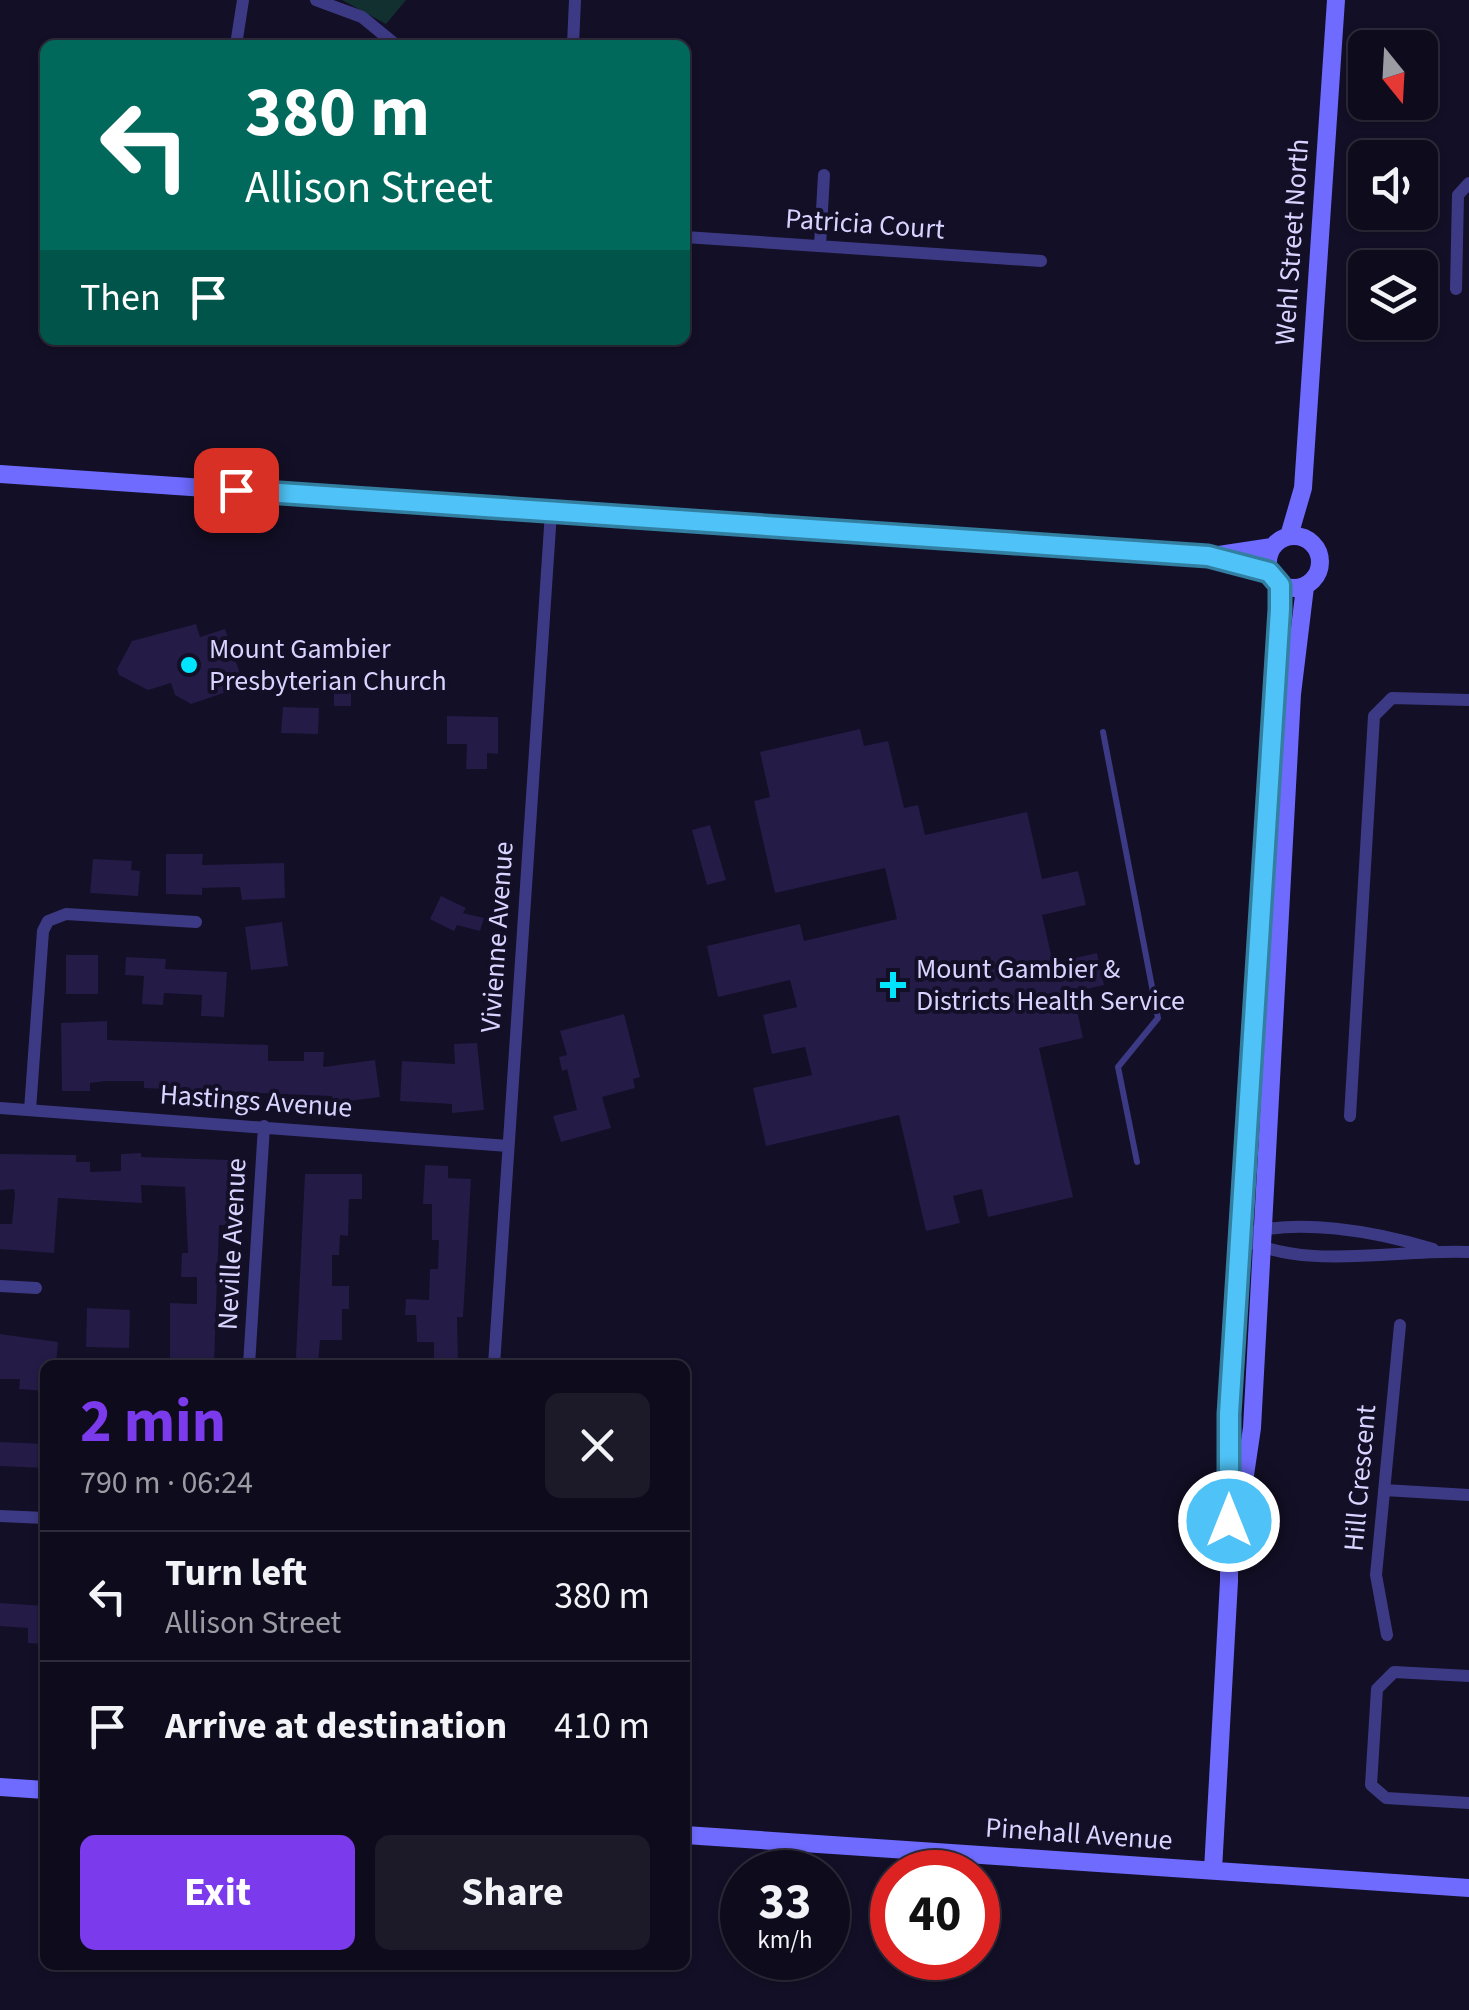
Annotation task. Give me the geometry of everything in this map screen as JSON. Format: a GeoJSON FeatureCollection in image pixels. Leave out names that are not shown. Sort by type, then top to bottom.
{"type":"FeatureCollection","features":[{"type":"Feature","properties":{"kind":"street"},"geometry":{"type":"LineString","coordinates":[[237,40],[243,0]]}},
{"type":"Feature","properties":{"kind":"street"},"geometry":{"type":"LineString","coordinates":[[316,0],[362,18],[390,40]]}},
{"type":"Feature","properties":{"kind":"street"},"geometry":{"type":"LineString","coordinates":[[572,40],[576,0]]}},
{"type":"Feature","properties":{"kind":"street","name":"Wehl Street North"},"geometry":{"type":"LineString","coordinates":[[1289,536],[1303,488],[1336,0]]}},
{"type":"Feature","properties":{"kind":"street"},"geometry":{"type":"LineString","coordinates":[[820,246],[824,174]]}},
{"type":"Feature","properties":{"kind":"street"},"geometry":{"type":"LineString","coordinates":[[1456,288],[1458,195],[1469,183]]}},
{"type":"Feature","properties":{"kind":"street","name":"Patricia Court"},"geometry":{"type":"LineString","coordinates":[[690,238],[1041,261]]}},
{"type":"Feature","properties":{"kind":"street"},"geometry":{"type":"LineString","coordinates":[[0,474],[1208,556],[1272,547],[1289,536],[1313,543],[1321,564],[1305,586],[1292,694],[1252,1428],[1229,1581]]}},
{"type":"Feature","properties":{"kind":"street","name":"Wehl Street North"},"geometry":{"type":"LineString","coordinates":[[1303,488],[1313,543]]}},
{"type":"Feature","properties":{"kind":"street","name":"Vivienne Avenue"},"geometry":{"type":"LineString","coordinates":[[494,1360],[551,512]]}},
{"type":"Feature","properties":{"kind":"street"},"geometry":{"type":"LineString","coordinates":[[1213,1870],[1229,1581],[1229,1414],[1275,578],[1272,547]]}},
{"type":"Feature","properties":{"kind":"street"},"geometry":{"type":"LineString","coordinates":[[1208,556],[1305,586]]}},
{"type":"Feature","properties":{"kind":"street"},"geometry":{"type":"LineString","coordinates":[[1350,1116],[1374,716],[1392,698],[1469,700]]}},
{"type":"Feature","properties":{"kind":"street"},"geometry":{"type":"LineString","coordinates":[[30,1110],[48,921],[66,914],[196,922]]}},
{"type":"Feature","properties":{"kind":"street","name":"Hastings Avenue"},"geometry":{"type":"LineString","coordinates":[[0,1108],[508,1146]]}},
{"type":"Feature","properties":{"kind":"street","name":"Neville Avenue"},"geometry":{"type":"LineString","coordinates":[[249,1360],[264,1126]]}},
{"type":"Feature","properties":{"kind":"street"},"geometry":{"type":"LineString","coordinates":[[1239,1236],[1263,1228],[1368,1232],[1435,1250]]}},
{"type":"Feature","properties":{"kind":"street"},"geometry":{"type":"LineString","coordinates":[[1239,1236],[1261,1250],[1381,1256],[1435,1250],[1469,1252]]}},
{"type":"Feature","properties":{"kind":"street"},"geometry":{"type":"LineString","coordinates":[[0,1286],[36,1288]]}},
{"type":"Feature","properties":{"kind":"street","name":"Hill Crescent"},"geometry":{"type":"LineString","coordinates":[[1387,1635],[1376,1574],[1400,1325]]}},
{"type":"Feature","properties":{"kind":"street"},"geometry":{"type":"LineString","coordinates":[[1384,1490],[1469,1495]]}},
{"type":"Feature","properties":{"kind":"street"},"geometry":{"type":"LineString","coordinates":[[0,1516],[40,1518]]}},
{"type":"Feature","properties":{"kind":"street"},"geometry":{"type":"LineString","coordinates":[[1469,1676],[1394,1672],[1377,1689],[1371,1785],[1386,1798],[1469,1803]]}},
{"type":"Feature","properties":{"kind":"street"},"geometry":{"type":"LineString","coordinates":[[0,1787],[40,1790]]}},
{"type":"Feature","properties":{"kind":"street","name":"Pinehall Avenue"},"geometry":{"type":"LineString","coordinates":[[690,1835],[1469,1888]]}},
{"type":"Feature","properties":{"kind":"lane"},"geometry":{"type":"LineString","coordinates":[[1103,732],[1158,1018],[1118,1067],[1137,1162]]}},
{"type":"Feature","properties":{"kind":"green space"},"geometry":{"type":"Polygon","coordinates":[[[342,0],[406,0],[386,24],[342,0]]]}},
{"type":"Feature","properties":{"kind":"building"},"geometry":{"type":"Polygon","coordinates":[[[196,624],[200,637],[225,629],[244,686],[191,704],[175,695],[171,683],[148,690],[119,675],[117,669],[132,641],[196,624]]]}},
{"type":"Feature","properties":{"kind":"building"},"geometry":{"type":"Polygon","coordinates":[[[334,687],[351,688],[351,706],[334,706],[334,687]]]}},
{"type":"Feature","properties":{"kind":"building"},"geometry":{"type":"Polygon","coordinates":[[[283,707],[319,708],[318,734],[281,733],[283,707]]]}},
{"type":"Feature","properties":{"kind":"building"},"geometry":{"type":"Polygon","coordinates":[[[447,716],[498,717],[498,754],[487,753],[487,769],[466,769],[467,744],[447,744],[447,716]]]}},
{"type":"Feature","properties":{"kind":"building"},"geometry":{"type":"Polygon","coordinates":[[[860,729],[864,746],[888,741],[904,808],[918,805],[925,835],[1027,812],[1042,879],[1078,871],[1086,905],[1042,915],[1053,963],[1097,953],[1104,985],[1073,992],[1083,1038],[1039,1048],[1073,1197],[988,1217],[982,1189],[953,1196],[960,1223],[926,1231],[899,1115],[766,1146],[753,1088],[812,1075],[805,1047],[772,1054],[763,1015],[797,1007],[790,980],[718,997],[707,946],[800,924],[804,941],[897,919],[885,868],[775,893],[754,801],[770,797],[760,752],[860,729]]]}},
{"type":"Feature","properties":{"kind":"building"},"geometry":{"type":"Polygon","coordinates":[[[710,825],[726,880],[707,885],[692,830],[710,825]]]}},
{"type":"Feature","properties":{"kind":"building"},"geometry":{"type":"Polygon","coordinates":[[[166,854],[203,854],[202,865],[284,863],[285,898],[242,900],[240,887],[202,888],[202,895],[166,894],[166,854]]]}},
{"type":"Feature","properties":{"kind":"building"},"geometry":{"type":"Polygon","coordinates":[[[93,859],[132,861],[131,870],[140,871],[138,896],[90,893],[93,859]]]}},
{"type":"Feature","properties":{"kind":"building"},"geometry":{"type":"Polygon","coordinates":[[[441,896],[466,908],[463,913],[484,918],[480,931],[457,925],[454,931],[430,919],[441,896]]]}},
{"type":"Feature","properties":{"kind":"building"},"geometry":{"type":"Polygon","coordinates":[[[282,922],[288,966],[251,970],[245,927],[282,922]]]}},
{"type":"Feature","properties":{"kind":"building"},"geometry":{"type":"Polygon","coordinates":[[[66,955],[98,955],[98,994],[66,994],[66,955]]]}},
{"type":"Feature","properties":{"kind":"building"},"geometry":{"type":"Polygon","coordinates":[[[126,957],[166,959],[165,969],[227,972],[224,1017],[201,1016],[202,995],[164,993],[163,1005],[142,1004],[144,976],[125,975],[126,957]]]}},
{"type":"Feature","properties":{"kind":"building"},"geometry":{"type":"Polygon","coordinates":[[[624,1014],[640,1077],[633,1079],[635,1088],[602,1097],[611,1128],[561,1142],[553,1116],[577,1110],[567,1069],[562,1071],[559,1057],[567,1055],[560,1031],[624,1014]]]}},
{"type":"Feature","properties":{"kind":"building"},"geometry":{"type":"Polygon","coordinates":[[[107,1021],[107,1040],[268,1045],[268,1061],[304,1061],[304,1052],[324,1052],[323,1067],[375,1060],[380,1097],[333,1103],[332,1096],[144,1088],[144,1081],[106,1081],[90,1083],[90,1091],[62,1091],[61,1023],[107,1021]]]}},
{"type":"Feature","properties":{"kind":"building"},"geometry":{"type":"Polygon","coordinates":[[[477,1043],[484,1110],[452,1113],[452,1104],[400,1101],[402,1061],[455,1064],[454,1044],[477,1043]]]}},
{"type":"Feature","properties":{"kind":"building"},"geometry":{"type":"Polygon","coordinates":[[[0,1154],[76,1155],[76,1162],[90,1162],[90,1172],[121,1171],[121,1154],[228,1160],[227,1225],[219,1225],[214,1360],[170,1360],[170,1303],[197,1304],[197,1277],[181,1277],[182,1253],[188,1253],[185,1187],[141,1185],[142,1203],[58,1198],[54,1253],[0,1249],[0,1224],[12,1224],[15,1194],[14,1189],[0,1190],[0,1154]]]}},
{"type":"Feature","properties":{"kind":"building"},"geometry":{"type":"Polygon","coordinates":[[[425,1165],[448,1166],[448,1178],[471,1179],[463,1317],[457,1317],[458,1360],[434,1360],[434,1342],[417,1342],[416,1315],[405,1315],[406,1299],[429,1300],[430,1269],[438,1269],[439,1240],[432,1240],[432,1204],[423,1204],[425,1165]]]}},
{"type":"Feature","properties":{"kind":"building"},"geometry":{"type":"Polygon","coordinates":[[[305,1174],[362,1174],[362,1199],[349,1199],[348,1236],[340,1235],[339,1255],[332,1255],[332,1286],[349,1286],[349,1309],[342,1309],[342,1340],[320,1340],[318,1360],[297,1360],[305,1174]]]}},
{"type":"Feature","properties":{"kind":"building"},"geometry":{"type":"Polygon","coordinates":[[[87,1308],[130,1310],[129,1348],[86,1347],[87,1308]]]}},
{"type":"Feature","properties":{"kind":"building"},"geometry":{"type":"Polygon","coordinates":[[[0,1334],[58,1342],[56,1360],[40,1360],[40,1391],[19,1389],[20,1379],[0,1379],[0,1334]]]}},
{"type":"Feature","properties":{"kind":"building"},"geometry":{"type":"Polygon","coordinates":[[[0,1442],[40,1444],[40,1468],[0,1466],[0,1442]]]}},
{"type":"Feature","properties":{"kind":"building"},"geometry":{"type":"Polygon","coordinates":[[[0,1603],[40,1606],[40,1644],[28,1643],[28,1628],[0,1626],[0,1603]]]}},
{"type":"Feature","properties":{"kind":"place","name":"Mount Gambier Presbyterian Church"},"geometry":{"type":"Point","coordinates":[189,665]}},
{"type":"Feature","properties":{"kind":"place","name":"Mount Gambier & Districts Health Service"},"geometry":{"type":"Point","coordinates":[893,985]}},
{"type":"Feature","properties":{"kind":"route"},"geometry":{"type":"LineString","coordinates":[[236,490],[1208,556],[1269,572],[1280,585],[1280,609],[1268,742],[1229,1414],[1229,1521]]}}]}
